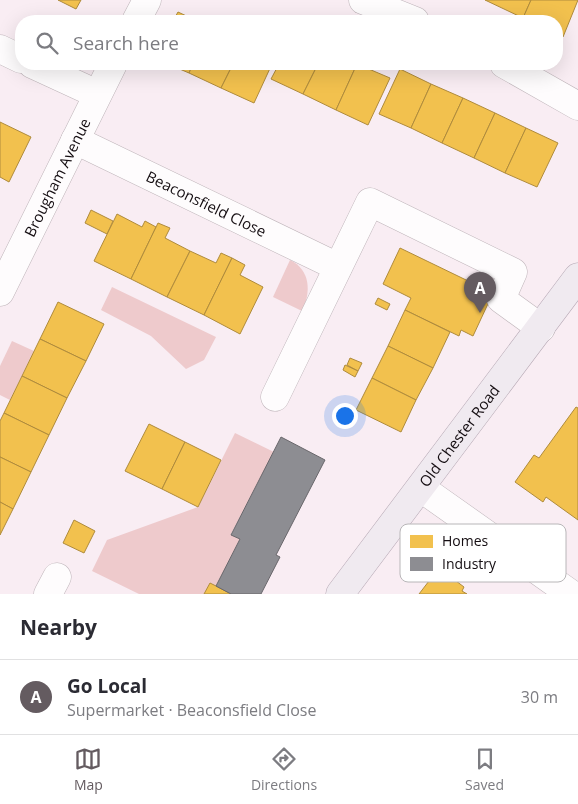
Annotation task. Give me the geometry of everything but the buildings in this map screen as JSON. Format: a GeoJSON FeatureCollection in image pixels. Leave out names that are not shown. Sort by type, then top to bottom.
{"type":"FeatureCollection","features":[{"type":"Feature","properties":{"kind":"main road","name":"Old Chester Road"},"geometry":{"type":"LineString","coordinates":[[340,594],[422,488],[578,278]]}},
{"type":"Feature","properties":{"kind":"street"},"geometry":{"type":"LineString","coordinates":[[139,15],[147,0]]}},
{"type":"Feature","properties":{"kind":"street"},"geometry":{"type":"LineString","coordinates":[[363,0],[400,15]]}},
{"type":"Feature","properties":{"kind":"street"},"geometry":{"type":"LineString","coordinates":[[0,49],[15,56]]}},
{"type":"Feature","properties":{"kind":"street"},"geometry":{"type":"LineString","coordinates":[[45,70],[97,94]]}},
{"type":"Feature","properties":{"kind":"street","name":"Brougham Avenue"},"geometry":{"type":"LineString","coordinates":[[0,292],[110,70]]}},
{"type":"Feature","properties":{"kind":"street"},"geometry":{"type":"LineString","coordinates":[[515,70],[578,106]]}},
{"type":"Feature","properties":{"kind":"street","name":"Beaconsfield Close"},"geometry":{"type":"LineString","coordinates":[[75,140],[338,267]]}},
{"type":"Feature","properties":{"kind":"street"},"geometry":{"type":"LineString","coordinates":[[275,397],[370,202],[513,272],[500,299],[541,328]]}},
{"type":"Feature","properties":{"kind":"street"},"geometry":{"type":"LineString","coordinates":[[422,488],[473,524]]}},
{"type":"Feature","properties":{"kind":"street"},"geometry":{"type":"LineString","coordinates":[[554,582],[571,594]]}},
{"type":"Feature","properties":{"kind":"shaded area"},"geometry":{"type":"Polygon","coordinates":[[[290,260],[302,270],[307,282],[307,297],[302,311],[273,297],[290,260]]]}},
{"type":"Feature","properties":{"kind":"shaded area"},"geometry":{"type":"Polygon","coordinates":[[[112,287],[216,337],[204,360],[186,369],[151,336],[101,310],[112,287]]]}},
{"type":"Feature","properties":{"kind":"shaded area"},"geometry":{"type":"Polygon","coordinates":[[[12,341],[34,351],[10,400],[0,395],[0,366],[12,341]]]}},
{"type":"Feature","properties":{"kind":"shaded area"},"geometry":{"type":"Polygon","coordinates":[[[235,433],[274,452],[231,534],[240,539],[216,586],[204,594],[139,594],[92,571],[107,540],[198,507],[235,433]]]}},
{"type":"Feature","properties":{"kind":"place","name":"Go Local"},"geometry":{"type":"Point","coordinates":[480,313]}}]}
